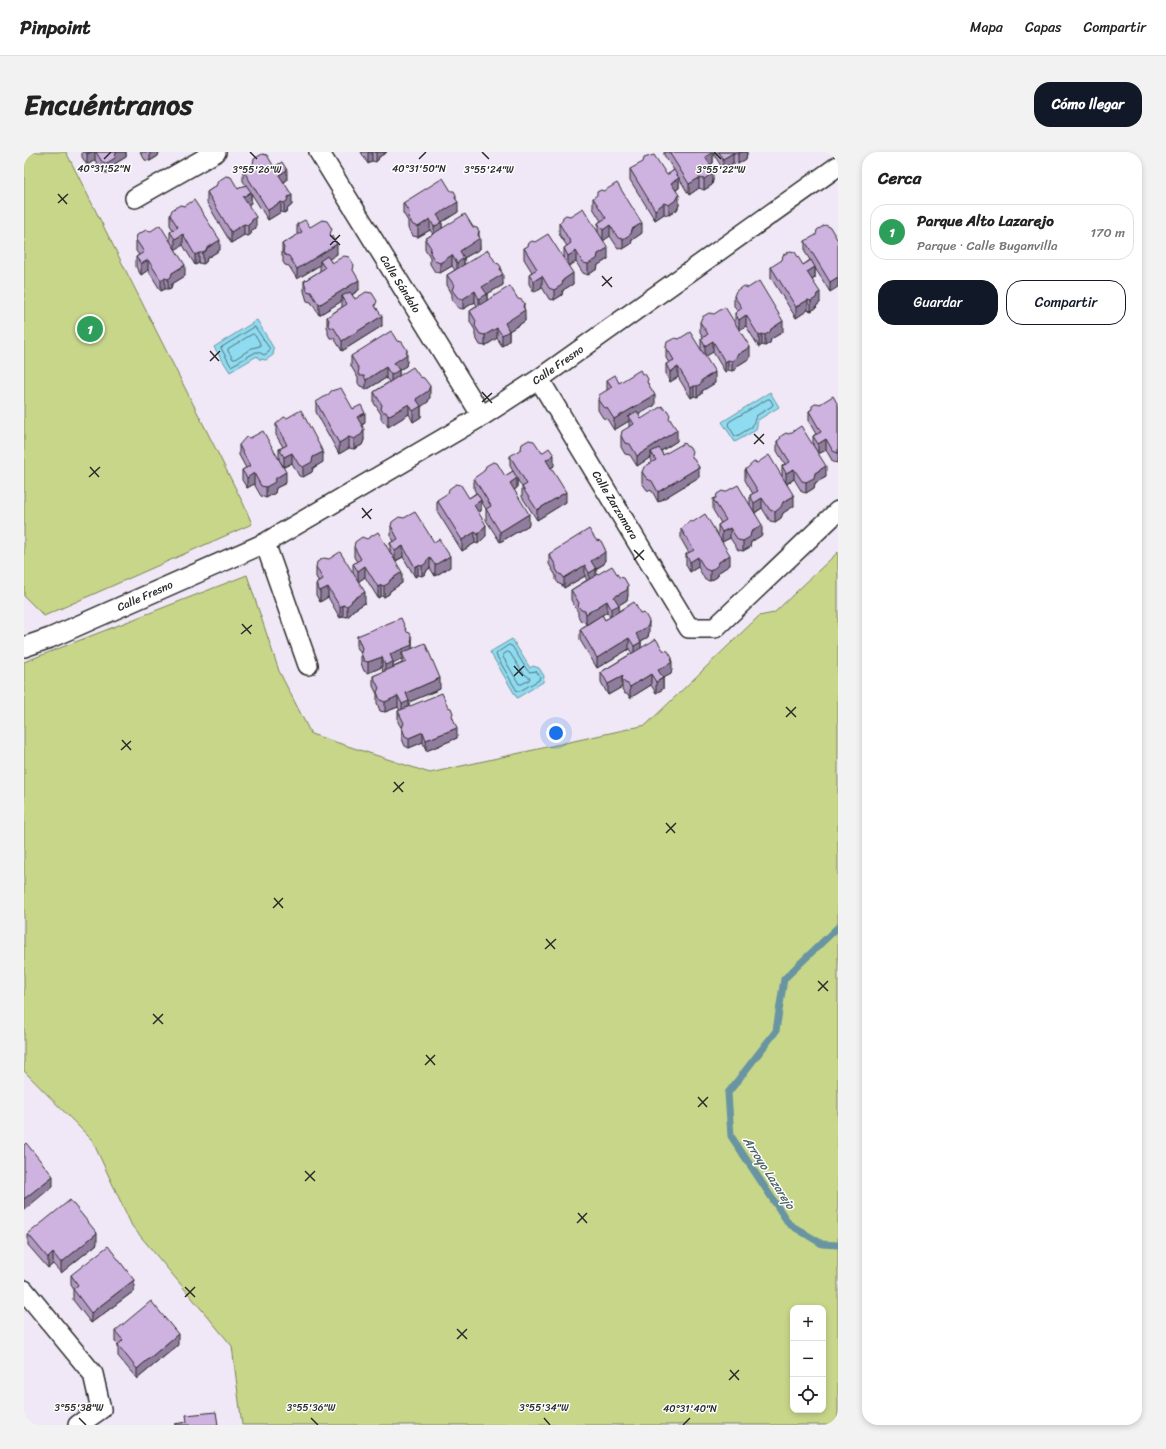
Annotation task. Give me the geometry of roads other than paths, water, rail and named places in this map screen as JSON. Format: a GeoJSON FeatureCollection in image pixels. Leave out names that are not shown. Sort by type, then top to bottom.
{"type":"FeatureCollection","features":[{"type":"Feature","properties":{"kind":"street"},"geometry":{"type":"LineString","coordinates":[[134,198],[216,152]]}},
{"type":"Feature","properties":{"kind":"street","name":"Calle Sándalo"},"geometry":{"type":"LineString","coordinates":[[319,152],[482,416]]}},
{"type":"Feature","properties":{"kind":"street","name":"Calle Fresno"},"geometry":{"type":"LineString","coordinates":[[24,647],[50,638],[265,543],[482,416],[539,379],[838,166]]}},
{"type":"Feature","properties":{"kind":"street","name":"Calle Zarzamora"},"geometry":{"type":"LineString","coordinates":[[539,379],[689,628],[715,628],[838,511]]}},
{"type":"Feature","properties":{"kind":"street"},"geometry":{"type":"LineString","coordinates":[[265,543],[308,665]]}},
{"type":"Feature","properties":{"kind":"street"},"geometry":{"type":"LineString","coordinates":[[24,1290],[93,1374],[101,1409],[78,1425]]}},
{"type":"Feature","properties":{"kind":"water"},"geometry":{"type":"Polygon","coordinates":[[[257,320],[274,349],[273,355],[266,360],[259,359],[257,356],[230,372],[214,347],[257,320]]]}},
{"type":"Feature","properties":{"kind":"water"},"geometry":{"type":"Polygon","coordinates":[[[770,392],[779,407],[758,420],[756,430],[735,442],[722,422],[770,392]]]}},
{"type":"Feature","properties":{"kind":"water"},"geometry":{"type":"Polygon","coordinates":[[[512,639],[530,668],[533,666],[539,668],[544,676],[543,682],[517,698],[490,652],[512,639]]]}},
{"type":"Feature","properties":{"kind":"waterway","name":"Arroyo Lazarejo"},"geometry":{"type":"LineString","coordinates":[[838,927],[784,979],[776,1031],[728,1093],[731,1136],[789,1224],[822,1244],[838,1245]]}},
{"type":"Feature","properties":{"kind":"place","name":"Parque Alto Lazarejo"},"geometry":{"type":"Point","coordinates":[90,329]}}]}
